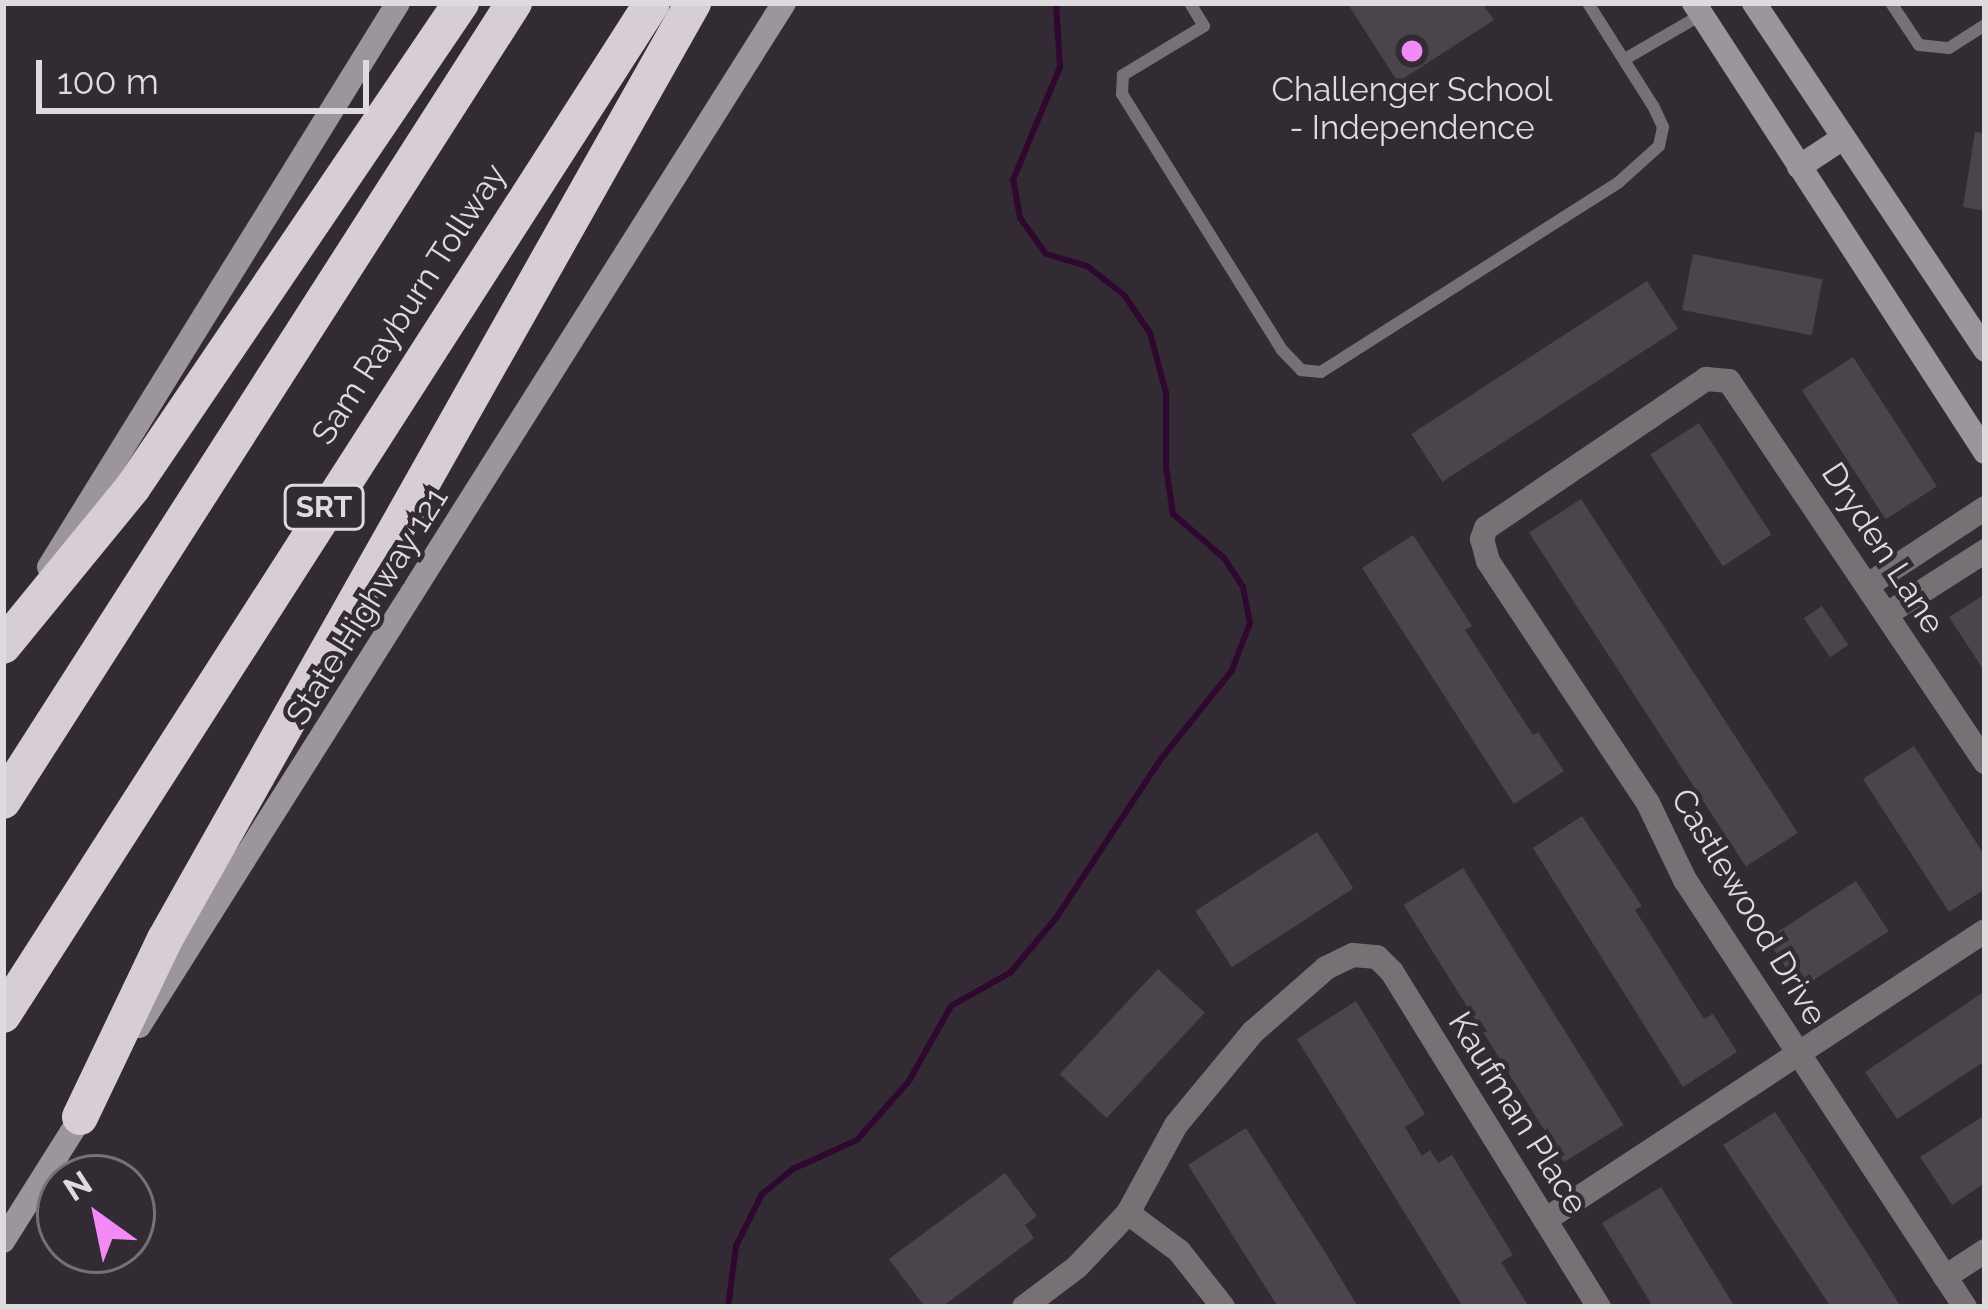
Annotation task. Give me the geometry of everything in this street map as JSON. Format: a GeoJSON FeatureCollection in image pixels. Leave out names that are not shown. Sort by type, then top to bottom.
{"type":"FeatureCollection","features":[{"type":"Feature","properties":{"kind":"highway"},"geometry":{"type":"LineString","coordinates":[[3,644],[133,488],[461,3]]}},
{"type":"Feature","properties":{"kind":"highway"},"geometry":{"type":"LineString","coordinates":[[3,801],[514,3]]}},
{"type":"Feature","properties":{"kind":"highway","name":"Sam Rayburn Tollway"},"geometry":{"type":"LineString","coordinates":[[3,1015],[652,3]]}},
{"type":"Feature","properties":{"kind":"highway"},"geometry":{"type":"LineString","coordinates":[[80,1117],[165,939],[693,3]]}},
{"type":"Feature","properties":{"kind":"main road"},"geometry":{"type":"LineString","coordinates":[[3,644],[398,3]]}},
{"type":"Feature","properties":{"kind":"main road","name":"State Highway 121"},"geometry":{"type":"LineString","coordinates":[[3,1241],[784,3]]}},
{"type":"Feature","properties":{"kind":"main road"},"geometry":{"type":"LineString","coordinates":[[1754,3],[1985,350]]}},
{"type":"Feature","properties":{"kind":"main road"},"geometry":{"type":"LineString","coordinates":[[1697,9],[1985,452]]}},
{"type":"Feature","properties":{"kind":"main road"},"geometry":{"type":"LineString","coordinates":[[1799,167],[1844,138]]}},
{"type":"Feature","properties":{"kind":"street","name":"Dryden Lane"},"geometry":{"type":"LineString","coordinates":[[1482,539],[1492,519],[1706,379],[1719,378],[1737,387],[1985,762]]}},
{"type":"Feature","properties":{"kind":"street"},"geometry":{"type":"LineString","coordinates":[[1868,585],[1985,508]]}},
{"type":"Feature","properties":{"kind":"street","name":"Castlewood Drive"},"geometry":{"type":"LineString","coordinates":[[1482,539],[1489,561],[1648,803],[1685,880],[1965,1307]]}},
{"type":"Feature","properties":{"kind":"street"},"geometry":{"type":"LineString","coordinates":[[1887,614],[1985,550]]}},
{"type":"Feature","properties":{"kind":"street"},"geometry":{"type":"LineString","coordinates":[[1545,1220],[1985,931]]}},
{"type":"Feature","properties":{"kind":"street","name":"Kaufman Place"},"geometry":{"type":"LineString","coordinates":[[1128,1213],[1176,1125],[1253,1032],[1326,968],[1353,955],[1377,957],[1599,1307]]}},
{"type":"Feature","properties":{"kind":"street"},"geometry":{"type":"LineString","coordinates":[[1024,1307],[1077,1267],[1128,1213],[1179,1251],[1223,1307]]}},
{"type":"Feature","properties":{"kind":"street"},"geometry":{"type":"LineString","coordinates":[[1946,1277],[1985,1251]]}},
{"type":"Feature","properties":{"kind":"lane"},"geometry":{"type":"LineString","coordinates":[[1190,3],[1204,26],[1124,75],[1122,94],[1282,350],[1301,370],[1321,372],[1642,166],[1659,146],[1663,127],[1588,3]]}},
{"type":"Feature","properties":{"kind":"lane"},"geometry":{"type":"LineString","coordinates":[[1892,3],[1918,45],[1949,48],[1985,26]]}},
{"type":"Feature","properties":{"kind":"lane"},"geometry":{"type":"LineString","coordinates":[[1625,59],[1697,9]]}},
{"type":"Feature","properties":{"kind":"building","name":"Challenger School - Independence"},"geometry":{"type":"Polygon","coordinates":[[[1347,3],[1482,3],[1494,20],[1398,82],[1347,3]]]}},
{"type":"Feature","properties":{"kind":"building"},"geometry":{"type":"Polygon","coordinates":[[[1975,132],[1985,133],[1985,211],[1963,207],[1975,132]]]}},
{"type":"Feature","properties":{"kind":"building"},"geometry":{"type":"Polygon","coordinates":[[[1693,254],[1823,279],[1812,335],[1682,310],[1693,254]]]}},
{"type":"Feature","properties":{"kind":"building"},"geometry":{"type":"Polygon","coordinates":[[[1647,281],[1678,329],[1442,482],[1411,434],[1647,281]]]}},
{"type":"Feature","properties":{"kind":"building"},"geometry":{"type":"Polygon","coordinates":[[[1853,357],[1937,486],[1886,519],[1802,390],[1853,357]]]}},
{"type":"Feature","properties":{"kind":"building"},"geometry":{"type":"Polygon","coordinates":[[[1699,423],[1771,535],[1723,566],[1650,455],[1699,423]]]}},
{"type":"Feature","properties":{"kind":"building"},"geometry":{"type":"Polygon","coordinates":[[[1581,499],[1798,833],[1746,867],[1529,533],[1581,499]]]}},
{"type":"Feature","properties":{"kind":"building"},"geometry":{"type":"Polygon","coordinates":[[[1413,535],[1472,626],[1465,630],[1533,735],[1538,732],[1564,771],[1514,804],[1362,568],[1413,535]]]}},
{"type":"Feature","properties":{"kind":"building"},"geometry":{"type":"Polygon","coordinates":[[[1985,594],[1985,672],[1949,617],[1985,594]]]}},
{"type":"Feature","properties":{"kind":"building"},"geometry":{"type":"Polygon","coordinates":[[[1822,606],[1848,645],[1830,657],[1804,618],[1822,606]]]}},
{"type":"Feature","properties":{"kind":"building"},"geometry":{"type":"Polygon","coordinates":[[[1914,746],[1985,856],[1985,889],[1949,912],[1863,779],[1914,746]]]}},
{"type":"Feature","properties":{"kind":"building"},"geometry":{"type":"Polygon","coordinates":[[[1582,816],[1642,906],[1635,910],[1704,1019],[1713,1014],[1737,1052],[1683,1087],[1533,848],[1582,816]]]}},
{"type":"Feature","properties":{"kind":"building"},"geometry":{"type":"Polygon","coordinates":[[[1317,832],[1353,888],[1232,967],[1195,911],[1317,832]]]}},
{"type":"Feature","properties":{"kind":"building"},"geometry":{"type":"Polygon","coordinates":[[[1463,868],[1624,1125],[1564,1162],[1404,905],[1463,868]]]}},
{"type":"Feature","properties":{"kind":"building"},"geometry":{"type":"Polygon","coordinates":[[[1856,881],[1889,931],[1800,989],[1767,939],[1856,881]]]}},
{"type":"Feature","properties":{"kind":"building"},"geometry":{"type":"Polygon","coordinates":[[[1158,969],[1205,1013],[1107,1118],[1060,1074],[1158,969]]]}},
{"type":"Feature","properties":{"kind":"building"},"geometry":{"type":"Polygon","coordinates":[[[1985,991],[1985,1061],[1897,1119],[1865,1072],[1985,991]]]}},
{"type":"Feature","properties":{"kind":"building"},"geometry":{"type":"Polygon","coordinates":[[[1356,1001],[1425,1114],[1405,1127],[1422,1156],[1430,1150],[1438,1163],[1452,1155],[1513,1255],[1501,1262],[1529,1307],[1463,1307],[1297,1039],[1356,1001]]]}},
{"type":"Feature","properties":{"kind":"building"},"geometry":{"type":"Polygon","coordinates":[[[1775,1112],[1901,1307],[1831,1307],[1723,1145],[1775,1112]]]}},
{"type":"Feature","properties":{"kind":"building"},"geometry":{"type":"Polygon","coordinates":[[[1985,1115],[1985,1183],[1952,1205],[1920,1157],[1985,1115]]]}},
{"type":"Feature","properties":{"kind":"building"},"geometry":{"type":"Polygon","coordinates":[[[1246,1128],[1358,1307],[1278,1307],[1188,1165],[1246,1128]]]}},
{"type":"Feature","properties":{"kind":"building"},"geometry":{"type":"Polygon","coordinates":[[[1005,1173],[1037,1216],[1025,1225],[1034,1238],[942,1307],[925,1307],[889,1259],[1005,1173]]]}},
{"type":"Feature","properties":{"kind":"building"},"geometry":{"type":"Polygon","coordinates":[[[1661,1187],[1735,1307],[1653,1307],[1602,1223],[1661,1187]]]}},
{"type":"Feature","properties":{"kind":"waterway"},"geometry":{"type":"LineString","coordinates":[[728,1307],[736,1246],[762,1194],[793,1169],[857,1140],[909,1081],[951,1006],[1011,972],[1056,918],[1161,759],[1231,672],[1250,623],[1243,587],[1225,559],[1173,514],[1166,467],[1166,393],[1150,333],[1124,295],[1087,266],[1046,254],[1020,218],[1013,180],[1060,67],[1056,3]]}},
{"type":"Feature","properties":{"kind":"place","name":"Challenger School - Independence"},"geometry":{"type":"Point","coordinates":[1412,51]}}]}
